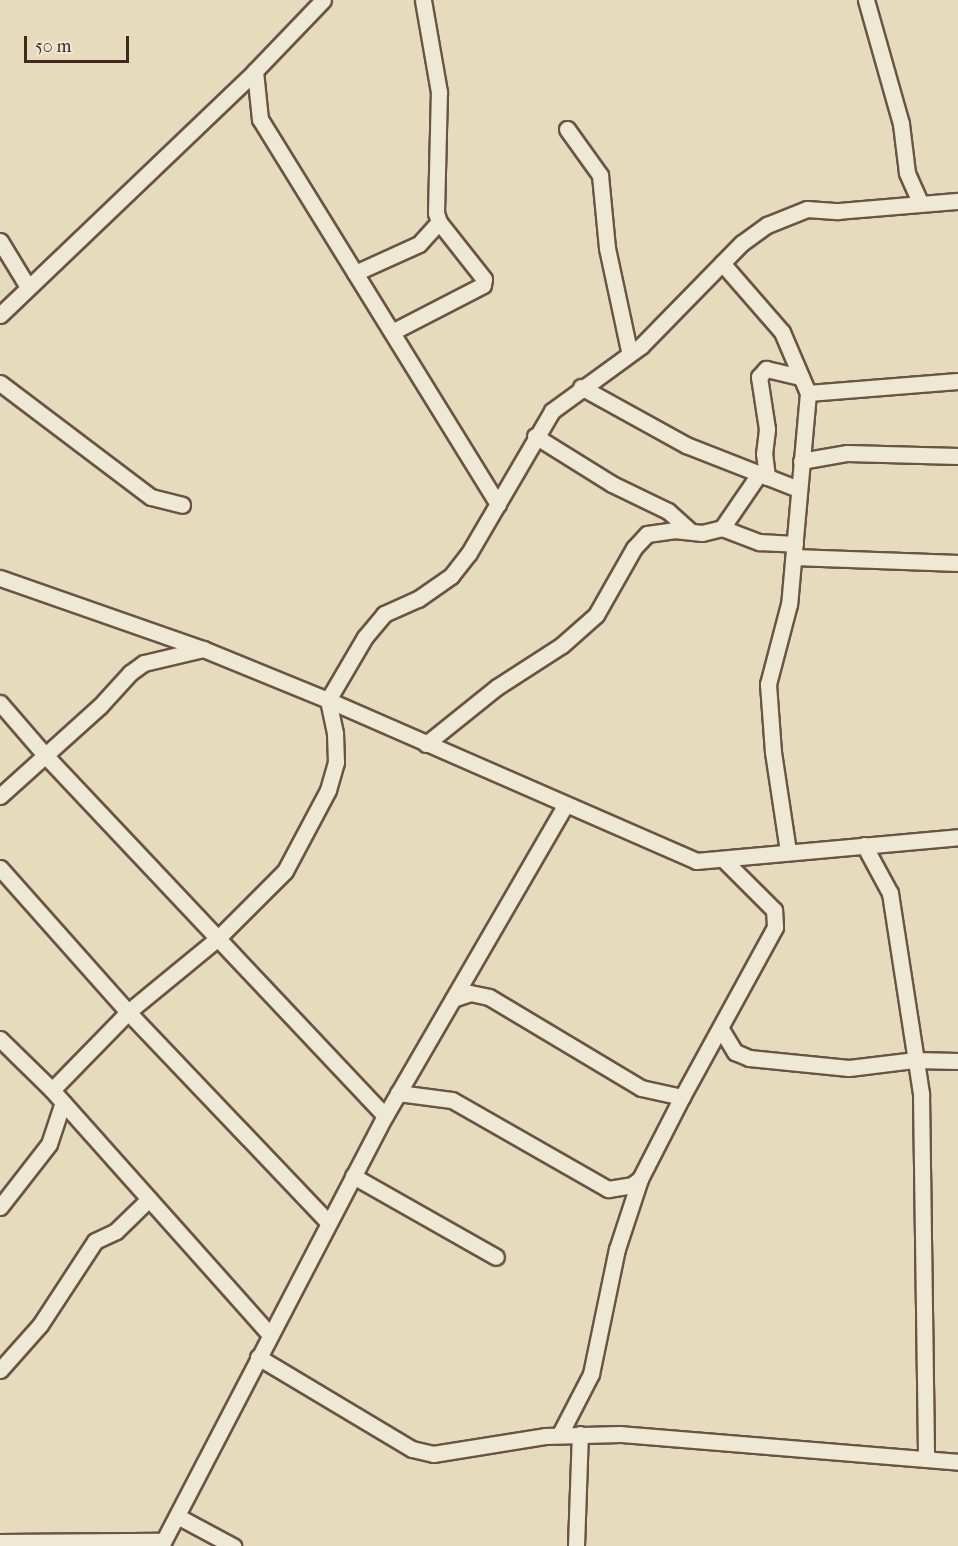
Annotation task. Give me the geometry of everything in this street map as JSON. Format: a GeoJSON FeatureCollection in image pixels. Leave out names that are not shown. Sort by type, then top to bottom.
{"type":"FeatureCollection","features":[{"type":"Feature","properties":{"kind":"street"},"geometry":{"type":"LineString","coordinates":[[0,315],[255,71],[323,0]]}},
{"type":"Feature","properties":{"kind":"street"},"geometry":{"type":"LineString","coordinates":[[392,332],[483,285],[484,279],[439,222],[438,83],[423,0]]}},
{"type":"Feature","properties":{"kind":"street"},"geometry":{"type":"LineString","coordinates":[[866,0],[901,124],[907,173],[920,202]]}},
{"type":"Feature","properties":{"kind":"street"},"geometry":{"type":"LineString","coordinates":[[255,71],[260,119],[498,504]]}},
{"type":"Feature","properties":{"kind":"street"},"geometry":{"type":"LineString","coordinates":[[567,129],[600,175],[607,248],[629,351]]}},
{"type":"Feature","properties":{"kind":"street"},"geometry":{"type":"LineString","coordinates":[[52,1090],[128,1012],[217,939],[285,871],[328,790],[336,762],[335,733],[328,700],[365,637],[384,614],[418,599],[450,576],[498,504],[535,436],[552,411],[580,387],[615,366],[629,351],[669,321],[722,263],[766,225],[807,209],[838,211],[920,202],[958,201]]}},
{"type":"Feature","properties":{"kind":"street"},"geometry":{"type":"LineString","coordinates":[[355,273],[419,244],[439,222]]}},
{"type":"Feature","properties":{"kind":"street"},"geometry":{"type":"LineString","coordinates":[[0,241],[28,287]]}},
{"type":"Feature","properties":{"kind":"street"},"geometry":{"type":"LineString","coordinates":[[722,263],[782,332],[808,393],[789,604],[770,666],[767,691],[788,851]]}},
{"type":"Feature","properties":{"kind":"street"},"geometry":{"type":"LineString","coordinates":[[722,528],[763,475],[767,429],[758,389],[759,377],[766,369],[801,377]]}},
{"type":"Feature","properties":{"kind":"street"},"geometry":{"type":"LineString","coordinates":[[808,393],[958,381]]}},
{"type":"Feature","properties":{"kind":"street"},"geometry":{"type":"LineString","coordinates":[[0,383],[151,497],[182,505]]}},
{"type":"Feature","properties":{"kind":"street"},"geometry":{"type":"LineString","coordinates":[[580,387],[686,445],[798,489]]}},
{"type":"Feature","properties":{"kind":"street"},"geometry":{"type":"LineString","coordinates":[[535,436],[612,484],[668,511],[688,530]]}},
{"type":"Feature","properties":{"kind":"street"},"geometry":{"type":"LineString","coordinates":[[801,461],[847,453],[958,456]]}},
{"type":"Feature","properties":{"kind":"street"},"geometry":{"type":"LineString","coordinates":[[426,744],[497,687],[562,645],[596,615],[634,548],[647,534],[688,530],[702,533],[722,528],[795,551],[958,563]]}},
{"type":"Feature","properties":{"kind":"street"},"geometry":{"type":"LineString","coordinates":[[0,578],[203,649],[328,700],[565,805],[615,822],[674,854],[696,861],[725,861],[788,851],[958,837]]}},
{"type":"Feature","properties":{"kind":"street"},"geometry":{"type":"LineString","coordinates":[[0,796],[144,663],[203,649]]}},
{"type":"Feature","properties":{"kind":"street"},"geometry":{"type":"LineString","coordinates":[[0,703],[44,754],[385,1116]]}},
{"type":"Feature","properties":{"kind":"street"},"geometry":{"type":"LineString","coordinates":[[0,1542],[162,1544],[385,1116],[565,805]]}},
{"type":"Feature","properties":{"kind":"street"},"geometry":{"type":"LineString","coordinates":[[864,845],[890,893],[924,1135],[926,1459]]}},
{"type":"Feature","properties":{"kind":"street"},"geometry":{"type":"LineString","coordinates":[[560,1434],[591,1374],[617,1249],[639,1179],[682,1097],[708,1055],[775,927],[777,918],[767,902],[725,861]]}},
{"type":"Feature","properties":{"kind":"street"},"geometry":{"type":"LineString","coordinates":[[0,868],[128,1012],[329,1222]]}},
{"type":"Feature","properties":{"kind":"street"},"geometry":{"type":"LineString","coordinates":[[453,999],[470,993],[489,997],[641,1088],[682,1097]]}},
{"type":"Feature","properties":{"kind":"street"},"geometry":{"type":"LineString","coordinates":[[721,1029],[735,1052]]}},
{"type":"Feature","properties":{"kind":"street"},"geometry":{"type":"LineString","coordinates":[[0,1039],[63,1102],[270,1335]]}},
{"type":"Feature","properties":{"kind":"street"},"geometry":{"type":"LineString","coordinates":[[708,1055],[735,1052],[749,1058],[849,1068],[914,1060],[958,1061]]}},
{"type":"Feature","properties":{"kind":"street"},"geometry":{"type":"LineString","coordinates":[[399,1093],[452,1100],[608,1189],[632,1185],[639,1179]]}},
{"type":"Feature","properties":{"kind":"street"},"geometry":{"type":"LineString","coordinates":[[0,1207],[49,1144],[63,1102]]}},
{"type":"Feature","properties":{"kind":"street"},"geometry":{"type":"LineString","coordinates":[[353,1176],[496,1257]]}},
{"type":"Feature","properties":{"kind":"street"},"geometry":{"type":"LineString","coordinates":[[0,1370],[40,1325],[95,1241],[116,1231],[149,1199]]}},
{"type":"Feature","properties":{"kind":"street"},"geometry":{"type":"LineString","coordinates":[[258,1357],[412,1449],[424,1453],[442,1454],[560,1434],[580,1434],[795,1446],[958,1462]]}},
{"type":"Feature","properties":{"kind":"street"},"geometry":{"type":"LineString","coordinates":[[576,1546],[580,1434]]}},
{"type":"Feature","properties":{"kind":"street"},"geometry":{"type":"LineString","coordinates":[[177,1516],[233,1546]]}}]}
